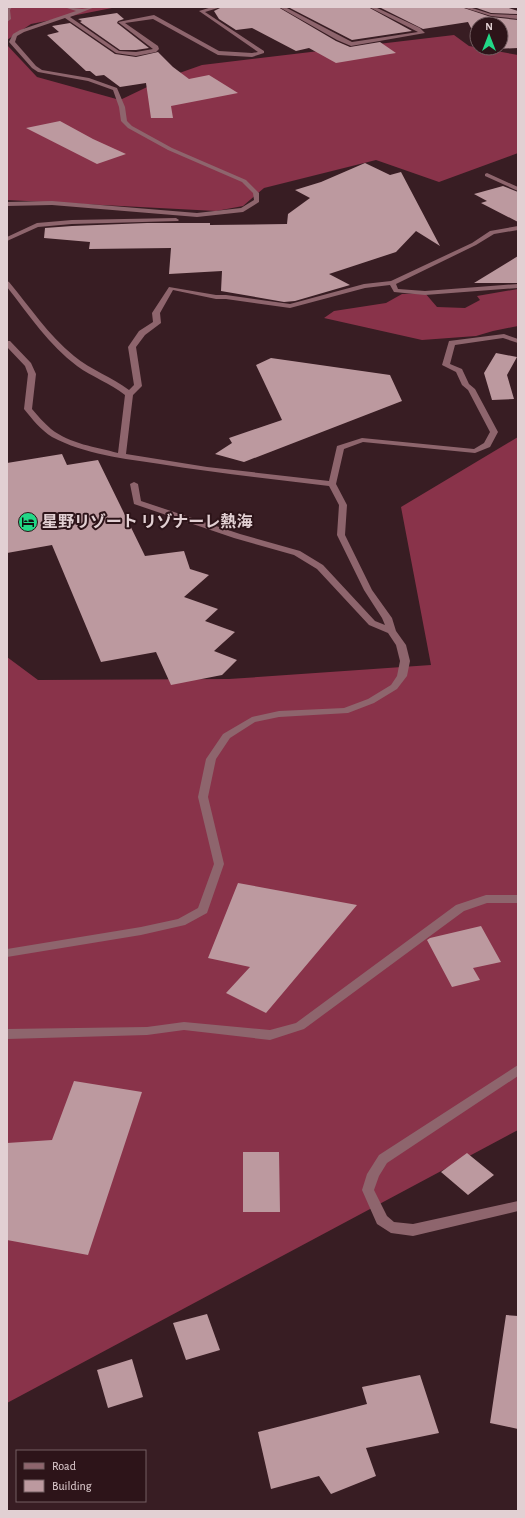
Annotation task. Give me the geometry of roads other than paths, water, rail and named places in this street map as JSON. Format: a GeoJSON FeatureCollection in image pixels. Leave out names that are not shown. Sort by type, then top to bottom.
{"type":"FeatureCollection","features":[{"type":"Feature","properties":{"kind":"street"},"geometry":{"type":"LineString","coordinates":[[7,20],[7,10],[10,7]]}},
{"type":"Feature","properties":{"kind":"street"},"geometry":{"type":"LineString","coordinates":[[66,7],[83,11]]}},
{"type":"Feature","properties":{"kind":"street"},"geometry":{"type":"LineString","coordinates":[[7,204],[52,203],[197,215],[243,210],[257,201],[256,193],[244,181],[170,149],[130,127],[124,121],[122,107],[115,89],[89,80],[40,71],[34,67],[12,42],[15,35],[22,31],[93,7]]}},
{"type":"Feature","properties":{"kind":"street"},"geometry":{"type":"LineString","coordinates":[[67,17],[118,52],[127,54],[154,51],[156,47],[121,22],[154,16],[218,53],[252,55],[262,52],[201,11],[219,7]]}},
{"type":"Feature","properties":{"kind":"street"},"geometry":{"type":"LineString","coordinates":[[281,7],[351,44],[422,33],[418,29],[372,7]]}},
{"type":"Feature","properties":{"kind":"street"},"geometry":{"type":"LineString","coordinates":[[464,7],[491,15],[518,16]]}},
{"type":"Feature","properties":{"kind":"street"},"geometry":{"type":"LineString","coordinates":[[487,175],[518,189]]}},
{"type":"Feature","properties":{"kind":"street"},"geometry":{"type":"LineString","coordinates":[[7,239],[37,225],[72,222],[176,220]]}},
{"type":"Feature","properties":{"kind":"street"},"geometry":{"type":"LineString","coordinates":[[122,456],[129,394],[138,386],[132,348],[142,333],[157,323],[156,313],[171,288],[216,297],[226,297],[290,306],[364,286],[392,283],[474,244],[492,232],[518,228]]}},
{"type":"Feature","properties":{"kind":"street"},"geometry":{"type":"LineString","coordinates":[[7,282],[58,345],[82,366],[120,386],[129,394]]}},
{"type":"Feature","properties":{"kind":"street"},"geometry":{"type":"LineString","coordinates":[[392,283],[396,291],[425,293],[518,286]]}},
{"type":"Feature","properties":{"kind":"street"},"geometry":{"type":"LineString","coordinates":[[7,953],[168,925],[181,922],[203,910],[219,864],[203,796],[211,759],[226,736],[252,720],[279,714],[345,711],[371,701],[394,687],[402,676],[406,661],[400,645],[391,631],[387,618],[368,590],[341,535],[342,505],[332,484],[340,448],[362,440],[475,451],[487,445],[494,432],[471,389],[466,385],[459,371],[446,365],[452,343],[504,336],[518,341]]}},
{"type":"Feature","properties":{"kind":"street"},"geometry":{"type":"LineString","coordinates":[[7,343],[28,365],[32,374],[28,409],[52,434],[63,439],[122,456],[163,463],[332,484]]}},
{"type":"Feature","properties":{"kind":"street"},"geometry":{"type":"LineString","coordinates":[[134,484],[137,502],[237,536],[297,553],[320,567],[372,623],[391,631]]}},
{"type":"Feature","properties":{"kind":"street"},"geometry":{"type":"LineString","coordinates":[[7,1034],[147,1031],[184,1026],[270,1035],[300,1026],[460,908],[486,899],[518,899]]}},
{"type":"Feature","properties":{"kind":"street"},"geometry":{"type":"LineString","coordinates":[[518,1070],[383,1159],[374,1174],[368,1190],[382,1220],[391,1228],[413,1230],[518,1206]]}},
{"type":"Feature","properties":{"kind":"place","name":"星野リゾート リゾナーレ熱海"},"geometry":{"type":"Point","coordinates":[28,522]}}]}
